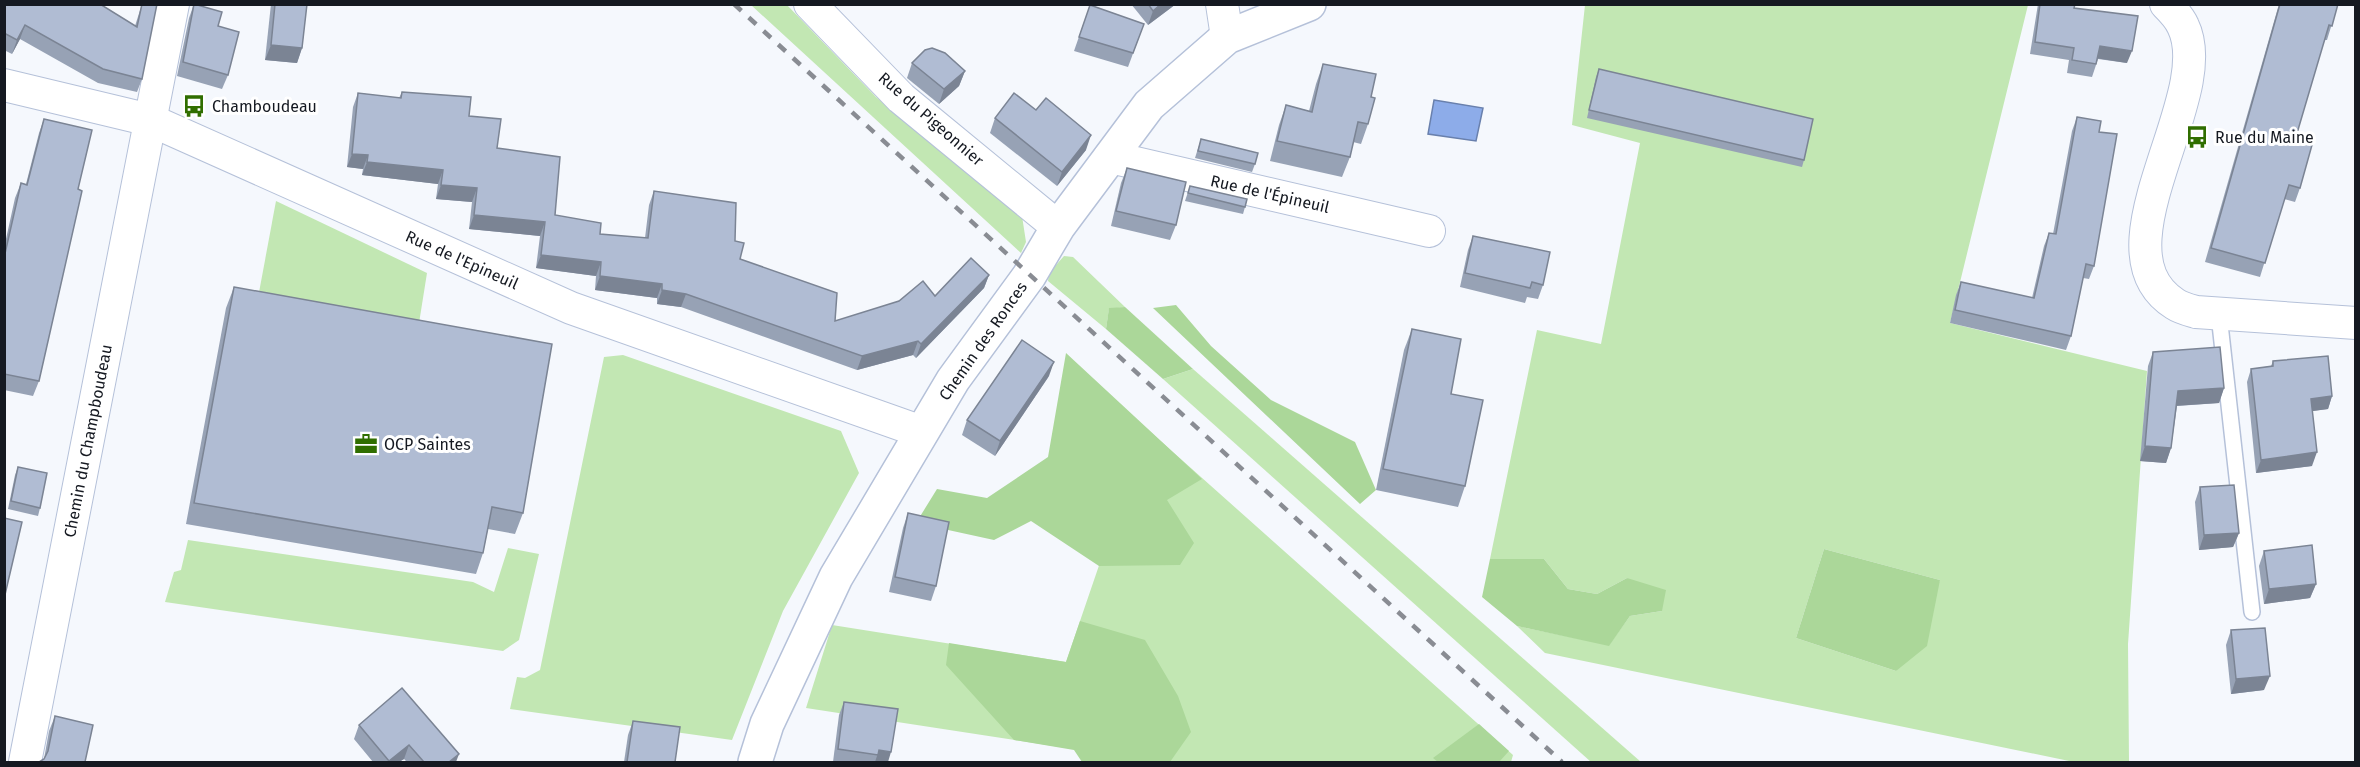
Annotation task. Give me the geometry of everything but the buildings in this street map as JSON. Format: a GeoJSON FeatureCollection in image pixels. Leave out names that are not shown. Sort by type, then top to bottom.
{"type":"FeatureCollection","features":[{"type":"Feature","properties":{"kind":"street","name":"Chemin du Champboudeau"},"geometry":{"type":"LineString","coordinates":[[26,762],[173,4]]}},
{"type":"Feature","properties":{"kind":"street","name":"Rue du Pigeonnier"},"geometry":{"type":"LineString","coordinates":[[810,4],[901,98],[1058,227]]}},
{"type":"Feature","properties":{"kind":"street"},"geometry":{"type":"LineString","coordinates":[[1222,4],[1227,37]]}},
{"type":"Feature","properties":{"kind":"street","name":"Chemin des Ronces"},"geometry":{"type":"LineString","coordinates":[[755,762],[767,724],[836,577],[953,380],[1029,276],[1058,227],[1149,105],[1227,37],[1309,4]]}},
{"type":"Feature","properties":{"kind":"street"},"geometry":{"type":"LineString","coordinates":[[2166,4],[2183,26],[2188,50],[2187,77],[2146,219],[2146,259],[2156,286],[2174,304],[2196,312],[2355,324]]}},
{"type":"Feature","properties":{"kind":"street","name":"Rue de l'Epineuil"},"geometry":{"type":"LineString","coordinates":[[4,85],[150,120],[571,308],[922,432]]}},
{"type":"Feature","properties":{"kind":"street","name":"Rue de l'Épineuil"},"geometry":{"type":"LineString","coordinates":[[1110,157],[1429,231]]}},
{"type":"Feature","properties":{"kind":"lane"},"geometry":{"type":"LineString","coordinates":[[2219,315],[2252,612]]}},
{"type":"Feature","properties":{"kind":"green space"},"geometry":{"type":"Polygon","coordinates":[[[751,5],[787,5],[876,97],[1022,216],[1026,242],[1021,253],[751,5]]]}},
{"type":"Feature","properties":{"kind":"green space"},"geometry":{"type":"Polygon","coordinates":[[[1585,5],[2028,5],[1950,323],[2147,371],[2128,644],[2129,762],[2074,762],[1545,653],[1517,626],[1609,645],[1630,616],[1662,611],[1627,578],[1597,594],[1568,589],[1544,559],[1490,559],[1537,330],[1601,344],[1640,143],[1572,125],[1585,5]],[[1824,549],[1796,638],[1896,671],[1940,580],[1824,549]]]}},
{"type":"Feature","properties":{"kind":"green space"},"geometry":{"type":"Polygon","coordinates":[[[276,201],[427,273],[416,342],[255,314],[276,201]]]}},
{"type":"Feature","properties":{"kind":"green space"},"geometry":{"type":"Polygon","coordinates":[[[1064,256],[1073,257],[1125,307],[1109,309],[1106,329],[1048,281],[1049,273],[1064,256]]]}},
{"type":"Feature","properties":{"kind":"green space"},"geometry":{"type":"Polygon","coordinates":[[[1176,305],[1211,346],[1271,400],[1355,442],[1376,490],[1360,504],[1153,308],[1176,305]]]}},
{"type":"Feature","properties":{"kind":"green space"},"geometry":{"type":"Polygon","coordinates":[[[1125,307],[1193,369],[1163,379],[1106,329],[1109,308],[1125,307]]]}},
{"type":"Feature","properties":{"kind":"green space"},"geometry":{"type":"Polygon","coordinates":[[[1066,353],[1202,479],[1167,500],[1194,543],[1180,565],[1099,566],[1031,521],[994,540],[916,523],[937,489],[987,498],[1048,457],[1066,353]]]}},
{"type":"Feature","properties":{"kind":"green space"},"geometry":{"type":"Polygon","coordinates":[[[623,355],[841,431],[859,473],[783,611],[732,740],[510,709],[517,677],[525,678],[540,670],[604,357],[623,355]]]}},
{"type":"Feature","properties":{"kind":"green space"},"geometry":{"type":"Polygon","coordinates":[[[1193,369],[1641,762],[1591,762],[1163,379],[1193,369]]]}},
{"type":"Feature","properties":{"kind":"green space"},"geometry":{"type":"Polygon","coordinates":[[[1146,428],[1513,755],[1511,762],[1158,762],[806,708],[832,625],[1066,662],[1146,428]]]}},
{"type":"Feature","properties":{"kind":"green space"},"geometry":{"type":"Polygon","coordinates":[[[188,540],[473,582],[494,592],[508,548],[539,554],[519,640],[503,651],[165,602],[174,572],[181,570],[188,540]]]}},
{"type":"Feature","properties":{"kind":"green space"},"geometry":{"type":"Polygon","coordinates":[[[1824,549],[1940,580],[1927,646],[1896,671],[1796,638],[1824,549]]]}},
{"type":"Feature","properties":{"kind":"green space"},"geometry":{"type":"Polygon","coordinates":[[[1490,559],[1544,559],[1568,589],[1597,594],[1627,578],[1666,590],[1662,611],[1630,616],[1609,646],[1517,626],[1482,597],[1490,559]]]}},
{"type":"Feature","properties":{"kind":"green space"},"geometry":{"type":"Polygon","coordinates":[[[1080,621],[1145,640],[1178,696],[1191,732],[1170,762],[1082,762],[1074,750],[1014,740],[946,665],[949,643],[1066,662],[1080,621]]]}},
{"type":"Feature","properties":{"kind":"green space"},"geometry":{"type":"Polygon","coordinates":[[[1479,724],[1509,751],[1499,762],[1438,762],[1433,758],[1479,724]]]}},
{"type":"Feature","properties":{"kind":"water"},"geometry":{"type":"Polygon","coordinates":[[[1434,100],[1483,108],[1476,141],[1428,134],[1434,100]]]}},
{"type":"Feature","properties":{"kind":"railway"},"geometry":{"type":"LineString","coordinates":[[734,4],[1562,762]]}},
{"type":"Feature","properties":{"kind":"place","name":"Chamboudeau"},"geometry":{"type":"Point","coordinates":[194,106]}},
{"type":"Feature","properties":{"kind":"place","name":"Rue du Maine"},"geometry":{"type":"Point","coordinates":[2197,137]}},
{"type":"Feature","properties":{"kind":"place","name":"OCP Saintes"},"geometry":{"type":"Point","coordinates":[366,444]}}]}
